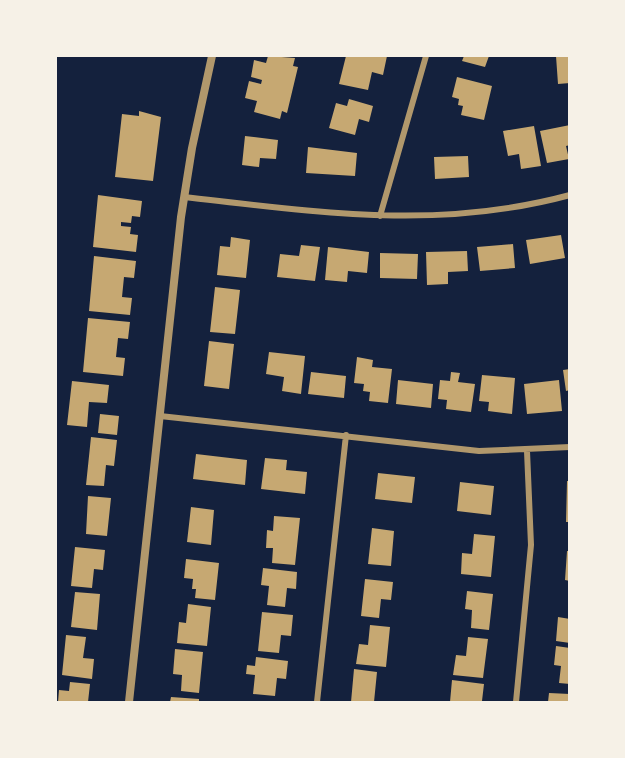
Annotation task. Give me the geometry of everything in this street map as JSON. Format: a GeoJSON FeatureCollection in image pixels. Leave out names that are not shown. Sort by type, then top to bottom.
{"type":"FeatureCollection","features":[{"type":"Feature","properties":{"kind":"street"},"geometry":{"type":"LineString","coordinates":[[129,702],[184,197],[212,56]]}},
{"type":"Feature","properties":{"kind":"street"},"geometry":{"type":"LineString","coordinates":[[380,216],[426,56]]}},
{"type":"Feature","properties":{"kind":"street"},"geometry":{"type":"LineString","coordinates":[[184,197],[380,216],[466,215],[516,208],[570,195]]}},
{"type":"Feature","properties":{"kind":"street"},"geometry":{"type":"LineString","coordinates":[[160,416],[478,450],[527,451],[570,447]]}},
{"type":"Feature","properties":{"kind":"street"},"geometry":{"type":"LineString","coordinates":[[318,702],[346,435]]}},
{"type":"Feature","properties":{"kind":"street"},"geometry":{"type":"LineString","coordinates":[[516,702],[530,568],[531,520],[527,451]]}},
{"type":"Feature","properties":{"kind":"building"},"geometry":{"type":"Polygon","coordinates":[[[268,56],[295,58],[293,66],[298,67],[287,113],[282,111],[280,119],[254,112],[257,101],[245,98],[249,81],[261,84],[262,80],[251,77],[254,60],[266,63],[268,56]]]}},
{"type":"Feature","properties":{"kind":"building"},"geometry":{"type":"Polygon","coordinates":[[[346,56],[387,56],[383,75],[372,72],[368,90],[339,84],[346,56]]]}},
{"type":"Feature","properties":{"kind":"building"},"geometry":{"type":"Polygon","coordinates":[[[464,56],[489,56],[485,67],[462,61],[464,56]]]}},
{"type":"Feature","properties":{"kind":"building"},"geometry":{"type":"Polygon","coordinates":[[[556,56],[570,56],[570,83],[558,84],[556,56]]]}},
{"type":"Feature","properties":{"kind":"building"},"geometry":{"type":"Polygon","coordinates":[[[457,77],[492,86],[484,120],[461,115],[463,106],[458,105],[459,99],[452,97],[457,77]]]}},
{"type":"Feature","properties":{"kind":"building"},"geometry":{"type":"Polygon","coordinates":[[[349,99],[373,106],[369,122],[359,119],[355,135],[329,128],[336,103],[347,106],[349,99]]]}},
{"type":"Feature","properties":{"kind":"building"},"geometry":{"type":"Polygon","coordinates":[[[139,111],[161,117],[153,181],[115,177],[122,114],[139,116],[139,111]]]}},
{"type":"Feature","properties":{"kind":"building"},"geometry":{"type":"Polygon","coordinates":[[[570,125],[570,145],[566,146],[569,159],[547,163],[540,131],[570,125]]]}},
{"type":"Feature","properties":{"kind":"building"},"geometry":{"type":"Polygon","coordinates":[[[534,126],[541,166],[521,169],[519,154],[508,156],[503,131],[534,126]]]}},
{"type":"Feature","properties":{"kind":"building"},"geometry":{"type":"Polygon","coordinates":[[[245,136],[278,140],[276,159],[260,158],[259,167],[242,165],[245,136]]]}},
{"type":"Feature","properties":{"kind":"building"},"geometry":{"type":"Polygon","coordinates":[[[308,147],[357,153],[355,176],[306,173],[308,147]]]}},
{"type":"Feature","properties":{"kind":"building"},"geometry":{"type":"Polygon","coordinates":[[[468,156],[469,177],[435,179],[434,157],[468,156]]]}},
{"type":"Feature","properties":{"kind":"building"},"geometry":{"type":"Polygon","coordinates":[[[98,195],[142,201],[140,217],[132,216],[131,223],[121,222],[121,226],[131,227],[130,234],[138,235],[136,252],[93,247],[98,195]]]}},
{"type":"Feature","properties":{"kind":"building"},"geometry":{"type":"Polygon","coordinates":[[[561,235],[565,258],[530,264],[526,240],[561,235]]]}},
{"type":"Feature","properties":{"kind":"building"},"geometry":{"type":"Polygon","coordinates":[[[231,237],[250,240],[246,278],[217,275],[220,246],[230,247],[231,237]]]}},
{"type":"Feature","properties":{"kind":"building"},"geometry":{"type":"Polygon","coordinates":[[[513,244],[515,268],[480,271],[477,247],[513,244]]]}},
{"type":"Feature","properties":{"kind":"building"},"geometry":{"type":"Polygon","coordinates":[[[301,245],[320,247],[315,281],[277,277],[280,254],[299,256],[301,245]]]}},
{"type":"Feature","properties":{"kind":"building"},"geometry":{"type":"Polygon","coordinates":[[[328,247],[369,252],[367,273],[348,271],[347,282],[325,280],[328,247]]]}},
{"type":"Feature","properties":{"kind":"building"},"geometry":{"type":"Polygon","coordinates":[[[467,251],[468,271],[448,272],[448,284],[427,285],[426,252],[467,251]]]}},
{"type":"Feature","properties":{"kind":"building"},"geometry":{"type":"Polygon","coordinates":[[[380,253],[418,254],[417,279],[380,278],[380,253]]]}},
{"type":"Feature","properties":{"kind":"building"},"geometry":{"type":"Polygon","coordinates":[[[94,256],[136,261],[134,278],[124,277],[122,297],[132,298],[130,315],[89,311],[94,256]]]}},
{"type":"Feature","properties":{"kind":"building"},"geometry":{"type":"Polygon","coordinates":[[[215,287],[240,290],[235,334],[210,332],[215,287]]]}},
{"type":"Feature","properties":{"kind":"building"},"geometry":{"type":"Polygon","coordinates":[[[88,318],[130,322],[128,339],[118,338],[116,357],[125,358],[123,376],[83,372],[88,318]]]}},
{"type":"Feature","properties":{"kind":"building"},"geometry":{"type":"Polygon","coordinates":[[[209,341],[234,344],[229,389],[204,386],[209,341]]]}},
{"type":"Feature","properties":{"kind":"building"},"geometry":{"type":"Polygon","coordinates":[[[269,352],[305,356],[301,394],[282,391],[284,377],[266,374],[269,352]]]}},
{"type":"Feature","properties":{"kind":"building"},"geometry":{"type":"Polygon","coordinates":[[[357,357],[373,360],[372,367],[392,369],[388,403],[369,401],[370,392],[363,391],[364,384],[354,383],[357,357]]]}},
{"type":"Feature","properties":{"kind":"building"},"geometry":{"type":"Polygon","coordinates":[[[570,369],[570,390],[566,391],[563,370],[570,369]]]}},
{"type":"Feature","properties":{"kind":"building"},"geometry":{"type":"Polygon","coordinates":[[[311,372],[346,376],[344,398],[308,394],[311,372]]]}},
{"type":"Feature","properties":{"kind":"building"},"geometry":{"type":"Polygon","coordinates":[[[451,372],[460,373],[458,382],[475,384],[471,412],[446,409],[447,400],[438,399],[440,380],[450,381],[451,372]]]}},
{"type":"Feature","properties":{"kind":"building"},"geometry":{"type":"Polygon","coordinates":[[[482,375],[515,378],[512,414],[488,411],[489,402],[479,401],[482,375]]]}},
{"type":"Feature","properties":{"kind":"building"},"geometry":{"type":"Polygon","coordinates":[[[398,380],[433,384],[431,408],[396,404],[398,380]]]}},
{"type":"Feature","properties":{"kind":"building"},"geometry":{"type":"Polygon","coordinates":[[[559,380],[562,411],[527,414],[524,384],[559,380]]]}},
{"type":"Feature","properties":{"kind":"building"},"geometry":{"type":"Polygon","coordinates":[[[72,381],[109,385],[107,403],[89,402],[87,427],[67,425],[72,381]]]}},
{"type":"Feature","properties":{"kind":"building"},"geometry":{"type":"Polygon","coordinates":[[[100,414],[119,416],[117,435],[98,433],[100,414]]]}},
{"type":"Feature","properties":{"kind":"building"},"geometry":{"type":"Polygon","coordinates":[[[91,437],[117,440],[114,466],[106,465],[104,486],[86,485],[91,437]]]}},
{"type":"Feature","properties":{"kind":"building"},"geometry":{"type":"Polygon","coordinates":[[[196,454],[247,460],[245,485],[193,479],[196,454]]]}},
{"type":"Feature","properties":{"kind":"building"},"geometry":{"type":"Polygon","coordinates":[[[265,458],[287,460],[286,470],[307,472],[305,494],[261,489],[265,458]]]}},
{"type":"Feature","properties":{"kind":"building"},"geometry":{"type":"Polygon","coordinates":[[[378,473],[415,477],[412,503],[375,499],[378,473]]]}},
{"type":"Feature","properties":{"kind":"building"},"geometry":{"type":"Polygon","coordinates":[[[567,481],[570,481],[570,522],[566,522],[567,481]]]}},
{"type":"Feature","properties":{"kind":"building"},"geometry":{"type":"Polygon","coordinates":[[[460,482],[494,486],[491,515],[457,511],[460,482]]]}},
{"type":"Feature","properties":{"kind":"building"},"geometry":{"type":"Polygon","coordinates":[[[88,496],[111,498],[107,536],[86,534],[88,496]]]}},
{"type":"Feature","properties":{"kind":"building"},"geometry":{"type":"Polygon","coordinates":[[[191,507],[214,510],[211,545],[187,542],[191,507]]]}},
{"type":"Feature","properties":{"kind":"building"},"geometry":{"type":"Polygon","coordinates":[[[274,516],[300,518],[295,565],[272,563],[273,548],[266,548],[267,530],[273,531],[274,516]]]}},
{"type":"Feature","properties":{"kind":"building"},"geometry":{"type":"Polygon","coordinates":[[[372,528],[394,531],[391,566],[368,564],[372,528]]]}},
{"type":"Feature","properties":{"kind":"building"},"geometry":{"type":"Polygon","coordinates":[[[474,534],[495,536],[491,577],[461,574],[462,553],[472,554],[474,534]]]}},
{"type":"Feature","properties":{"kind":"building"},"geometry":{"type":"Polygon","coordinates":[[[75,547],[105,550],[103,570],[94,569],[92,588],[71,586],[75,547]]]}},
{"type":"Feature","properties":{"kind":"building"},"geometry":{"type":"Polygon","coordinates":[[[567,551],[570,551],[570,581],[565,580],[567,551]]]}},
{"type":"Feature","properties":{"kind":"building"},"geometry":{"type":"Polygon","coordinates":[[[186,559],[219,563],[215,600],[195,598],[196,589],[192,589],[193,579],[184,578],[186,559]]]}},
{"type":"Feature","properties":{"kind":"building"},"geometry":{"type":"Polygon","coordinates":[[[263,568],[297,572],[296,589],[287,588],[285,607],[267,605],[269,586],[261,585],[263,568]]]}},
{"type":"Feature","properties":{"kind":"building"},"geometry":{"type":"Polygon","coordinates":[[[365,579],[393,582],[391,600],[381,599],[379,618],[361,616],[365,579]]]}},
{"type":"Feature","properties":{"kind":"building"},"geometry":{"type":"Polygon","coordinates":[[[467,591],[493,594],[489,630],[471,628],[472,610],[465,609],[467,591]]]}},
{"type":"Feature","properties":{"kind":"building"},"geometry":{"type":"Polygon","coordinates":[[[75,592],[100,594],[97,630],[71,627],[75,592]]]}},
{"type":"Feature","properties":{"kind":"building"},"geometry":{"type":"Polygon","coordinates":[[[188,604],[211,607],[207,646],[177,643],[179,622],[186,623],[188,604]]]}},
{"type":"Feature","properties":{"kind":"building"},"geometry":{"type":"Polygon","coordinates":[[[262,612],[293,615],[291,636],[281,635],[279,653],[258,651],[262,612]]]}},
{"type":"Feature","properties":{"kind":"building"},"geometry":{"type":"Polygon","coordinates":[[[558,617],[570,619],[570,643],[556,641],[558,617]]]}},
{"type":"Feature","properties":{"kind":"building"},"geometry":{"type":"Polygon","coordinates":[[[370,625],[390,627],[386,667],[356,664],[359,644],[368,645],[370,625]]]}},
{"type":"Feature","properties":{"kind":"building"},"geometry":{"type":"Polygon","coordinates":[[[66,635],[86,637],[83,658],[94,659],[92,679],[62,675],[66,635]]]}},
{"type":"Feature","properties":{"kind":"building"},"geometry":{"type":"Polygon","coordinates":[[[468,637],[488,639],[483,678],[453,675],[456,655],[466,656],[468,637]]]}},
{"type":"Feature","properties":{"kind":"building"},"geometry":{"type":"Polygon","coordinates":[[[556,646],[570,648],[570,684],[559,683],[561,666],[554,665],[556,646]]]}},
{"type":"Feature","properties":{"kind":"building"},"geometry":{"type":"Polygon","coordinates":[[[175,649],[203,652],[199,693],[181,691],[182,675],[173,674],[175,649]]]}},
{"type":"Feature","properties":{"kind":"building"},"geometry":{"type":"Polygon","coordinates":[[[256,657],[288,661],[286,679],[277,678],[275,696],[253,694],[255,675],[246,674],[247,665],[255,666],[256,657]]]}},
{"type":"Feature","properties":{"kind":"building"},"geometry":{"type":"Polygon","coordinates":[[[354,669],[377,672],[374,702],[351,702],[354,669]]]}},
{"type":"Feature","properties":{"kind":"building"},"geometry":{"type":"Polygon","coordinates":[[[452,680],[484,684],[482,701],[450,702],[452,680]]]}},
{"type":"Feature","properties":{"kind":"building"},"geometry":{"type":"Polygon","coordinates":[[[70,682],[90,684],[88,702],[58,702],[59,690],[69,691],[70,682]]]}},
{"type":"Feature","properties":{"kind":"building"},"geometry":{"type":"Polygon","coordinates":[[[549,693],[570,694],[570,702],[548,702],[549,693]]]}},
{"type":"Feature","properties":{"kind":"building"},"geometry":{"type":"Polygon","coordinates":[[[171,697],[199,699],[199,702],[170,702],[171,697]]]}}]}
